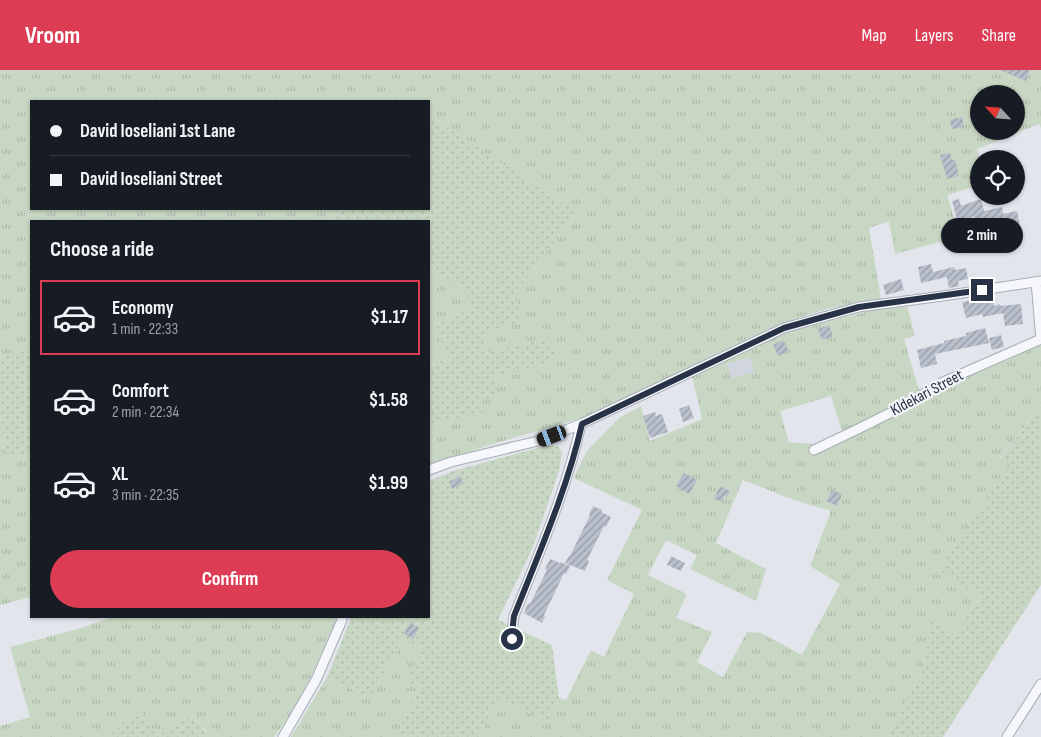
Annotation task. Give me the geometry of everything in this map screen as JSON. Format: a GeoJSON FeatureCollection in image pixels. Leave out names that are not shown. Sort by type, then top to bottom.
{"type":"FeatureCollection","features":[{"type":"Feature","properties":{"kind":"street"},"geometry":{"type":"LineString","coordinates":[[430,470],[451,462],[538,441],[582,424],[784,328],[859,307],[1038,281],[1041,339]]}},
{"type":"Feature","properties":{"kind":"street","name":"Kldekari Street"},"geometry":{"type":"LineString","coordinates":[[814,450],[904,406],[943,382],[1041,339]]}},
{"type":"Feature","properties":{"kind":"street"},"geometry":{"type":"LineString","coordinates":[[512,639],[514,616],[545,539],[570,469],[582,424]]}},
{"type":"Feature","properties":{"kind":"street"},"geometry":{"type":"LineString","coordinates":[[283,737],[316,680],[342,618]]}},
{"type":"Feature","properties":{"kind":"street"},"geometry":{"type":"LineString","coordinates":[[1007,737],[1041,684]]}},
{"type":"Feature","properties":{"kind":"shaded area"},"geometry":{"type":"Polygon","coordinates":[[[751,357],[755,372],[731,378],[727,364],[751,357]]]}},
{"type":"Feature","properties":{"kind":"green space"},"geometry":{"type":"Polygon","coordinates":[[[0,70],[1041,70],[1041,128],[1039,124],[1025,130],[1025,85],[970,85],[970,140],[999,140],[977,150],[970,150],[970,188],[947,195],[963,245],[953,248],[939,242],[895,254],[889,221],[869,228],[881,299],[816,312],[795,319],[740,342],[592,415],[430,465],[430,424],[484,413],[481,402],[493,377],[550,337],[488,352],[482,335],[575,213],[433,118],[430,122],[430,100],[30,100],[30,210],[344,210],[331,220],[30,220],[30,348],[0,356],[0,70]]]}},
{"type":"Feature","properties":{"kind":"green space"},"geometry":{"type":"Polygon","coordinates":[[[433,118],[576,212],[514,295],[523,321],[482,335],[488,352],[550,337],[556,360],[493,377],[499,395],[481,402],[484,413],[430,424],[430,366],[449,361],[436,325],[470,309],[466,290],[430,270],[430,220],[331,220],[344,210],[430,210],[430,122],[433,118]]]}},
{"type":"Feature","properties":{"kind":"green space"},"geometry":{"type":"Polygon","coordinates":[[[430,270],[466,289],[471,309],[436,325],[449,361],[430,366],[430,270]]]}},
{"type":"Feature","properties":{"kind":"green space"},"geometry":{"type":"Polygon","coordinates":[[[907,306],[915,336],[904,339],[922,400],[953,383],[1041,342],[1041,405],[1000,458],[1010,464],[938,570],[980,595],[956,636],[930,620],[924,666],[888,737],[479,737],[500,696],[547,721],[559,698],[566,700],[591,650],[604,657],[634,594],[607,580],[642,510],[574,478],[586,452],[619,418],[641,406],[650,441],[702,419],[692,376],[780,334],[872,310],[907,306]],[[750,357],[727,364],[731,378],[754,372],[750,357]],[[831,396],[780,411],[789,442],[814,444],[843,435],[831,396]],[[743,480],[716,543],[766,569],[756,601],[690,569],[697,555],[666,540],[648,575],[687,594],[676,618],[712,632],[697,662],[723,677],[747,632],[761,633],[802,655],[840,584],[810,566],[831,511],[791,499],[743,480]]]}},
{"type":"Feature","properties":{"kind":"green space"},"geometry":{"type":"Polygon","coordinates":[[[30,348],[30,454],[8,459],[0,418],[0,356],[30,348]]]}},
{"type":"Feature","properties":{"kind":"green space"},"geometry":{"type":"Polygon","coordinates":[[[1041,405],[1041,585],[943,737],[888,737],[924,666],[930,620],[956,635],[980,596],[938,570],[1009,465],[1000,459],[1041,405]]]}},
{"type":"Feature","properties":{"kind":"green space"},"geometry":{"type":"Polygon","coordinates":[[[0,418],[8,458],[30,454],[30,597],[0,605],[0,418]]]}},
{"type":"Feature","properties":{"kind":"green space"},"geometry":{"type":"Polygon","coordinates":[[[548,445],[558,446],[562,453],[559,471],[533,547],[498,620],[552,645],[559,698],[547,721],[500,697],[479,737],[409,737],[398,731],[420,688],[407,682],[422,649],[404,638],[370,698],[327,677],[350,618],[430,618],[430,481],[453,471],[548,445]]]}},
{"type":"Feature","properties":{"kind":"green space"},"geometry":{"type":"Polygon","coordinates":[[[109,618],[336,618],[308,682],[293,710],[274,737],[204,737],[207,732],[192,715],[156,736],[138,708],[108,737],[0,737],[0,726],[30,717],[10,647],[81,628],[109,618]]]}},
{"type":"Feature","properties":{"kind":"green space"},"geometry":{"type":"Polygon","coordinates":[[[404,638],[422,649],[408,682],[420,688],[398,731],[409,737],[291,737],[327,677],[370,698],[404,638]]]}},
{"type":"Feature","properties":{"kind":"green space"},"geometry":{"type":"Polygon","coordinates":[[[138,708],[156,736],[192,715],[207,733],[204,737],[108,737],[138,708]]]}},
{"type":"Feature","properties":{"kind":"building"},"geometry":{"type":"Polygon","coordinates":[[[1000,70],[1030,70],[1026,81],[1000,70]]]}},
{"type":"Feature","properties":{"kind":"building"},"geometry":{"type":"Polygon","coordinates":[[[962,117],[964,127],[952,129],[950,120],[962,117]]]}},
{"type":"Feature","properties":{"kind":"building"},"geometry":{"type":"Polygon","coordinates":[[[950,153],[952,160],[955,160],[959,176],[947,179],[940,155],[950,153]]]}},
{"type":"Feature","properties":{"kind":"building"},"geometry":{"type":"Polygon","coordinates":[[[959,199],[961,206],[970,203],[970,205],[982,205],[984,211],[1002,207],[1003,214],[1017,211],[1020,226],[1009,229],[1007,223],[989,227],[990,230],[978,233],[974,216],[963,220],[962,218],[957,219],[952,201],[959,199]]]}},
{"type":"Feature","properties":{"kind":"building"},"geometry":{"type":"Polygon","coordinates":[[[931,264],[933,272],[954,267],[955,270],[966,268],[968,279],[958,281],[959,286],[949,288],[947,277],[921,283],[918,267],[931,264]]]}},
{"type":"Feature","properties":{"kind":"building"},"geometry":{"type":"Polygon","coordinates":[[[901,279],[904,290],[886,295],[883,285],[901,279]]]}},
{"type":"Feature","properties":{"kind":"building"},"geometry":{"type":"Polygon","coordinates":[[[993,296],[994,306],[1000,304],[1000,306],[1021,304],[1023,324],[1005,326],[1003,313],[983,317],[982,314],[966,318],[962,302],[993,296]]]}},
{"type":"Feature","properties":{"kind":"building"},"geometry":{"type":"Polygon","coordinates":[[[829,325],[833,336],[822,340],[818,329],[829,325]]]}},
{"type":"Feature","properties":{"kind":"building"},"geometry":{"type":"Polygon","coordinates":[[[985,328],[989,343],[935,354],[937,364],[921,368],[917,350],[966,336],[966,333],[985,328]]]}},
{"type":"Feature","properties":{"kind":"building"},"geometry":{"type":"Polygon","coordinates":[[[1001,335],[1004,347],[992,350],[989,338],[1001,335]]]}},
{"type":"Feature","properties":{"kind":"building"},"geometry":{"type":"Polygon","coordinates":[[[783,340],[789,351],[778,356],[773,345],[783,340]]]}},
{"type":"Feature","properties":{"kind":"building"},"geometry":{"type":"Polygon","coordinates":[[[689,405],[694,418],[683,422],[679,409],[689,405]]]}},
{"type":"Feature","properties":{"kind":"building"},"geometry":{"type":"Polygon","coordinates":[[[655,412],[656,416],[662,414],[668,432],[650,438],[643,416],[655,412]]]}},
{"type":"Feature","properties":{"kind":"building"},"geometry":{"type":"Polygon","coordinates":[[[684,473],[697,480],[689,494],[676,486],[684,473]]]}},
{"type":"Feature","properties":{"kind":"building"},"geometry":{"type":"Polygon","coordinates":[[[460,476],[464,483],[452,489],[449,482],[460,476]]]}},
{"type":"Feature","properties":{"kind":"building"},"geometry":{"type":"Polygon","coordinates":[[[720,486],[730,491],[727,497],[724,496],[722,502],[714,499],[720,486]]]}},
{"type":"Feature","properties":{"kind":"building"},"geometry":{"type":"Polygon","coordinates":[[[832,490],[842,494],[837,506],[826,501],[832,490]]]}},
{"type":"Feature","properties":{"kind":"building"},"geometry":{"type":"Polygon","coordinates":[[[593,506],[611,517],[606,527],[604,526],[587,560],[589,561],[585,571],[565,563],[593,506]]]}},
{"type":"Feature","properties":{"kind":"building"},"geometry":{"type":"Polygon","coordinates":[[[671,556],[685,563],[681,571],[667,565],[671,556]]]}},
{"type":"Feature","properties":{"kind":"building"},"geometry":{"type":"Polygon","coordinates":[[[550,559],[570,566],[566,574],[564,573],[542,623],[524,613],[547,570],[545,569],[550,559]]]}},
{"type":"Feature","properties":{"kind":"building"},"geometry":{"type":"Polygon","coordinates":[[[410,623],[419,628],[413,639],[404,634],[410,623]]]}},
{"type":"Feature","properties":{"kind":"route"},"geometry":{"type":"LineString","coordinates":[[512,639],[514,616],[545,539],[570,469],[582,424],[784,328],[859,307],[982,290]]}}]}
